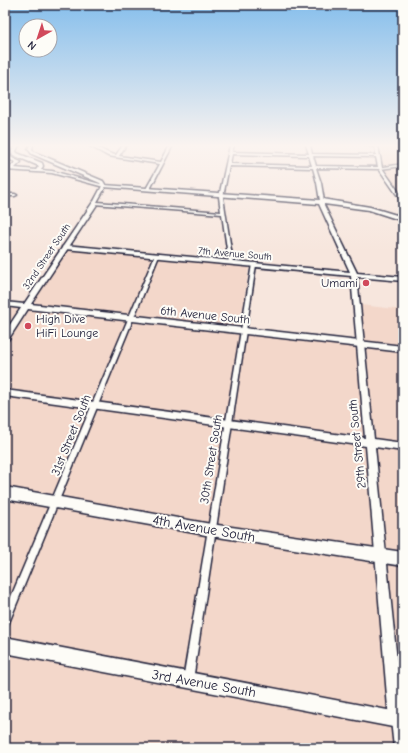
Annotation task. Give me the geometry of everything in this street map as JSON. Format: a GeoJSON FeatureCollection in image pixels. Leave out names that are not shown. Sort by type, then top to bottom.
{"type":"FeatureCollection","features":[{"type":"Feature","properties":{"kind":"main road","name":"32nd Street South"},"geometry":{"type":"LineString","coordinates":[[5,338],[95,202]]}},
{"type":"Feature","properties":{"kind":"main road","name":"6th Avenue South"},"geometry":{"type":"LineString","coordinates":[[5,304],[403,349]]}},
{"type":"Feature","properties":{"kind":"main road","name":"4th Avenue South"},"geometry":{"type":"LineString","coordinates":[[5,493],[211,530],[403,559]]}},
{"type":"Feature","properties":{"kind":"main road","name":"3rd Avenue South"},"geometry":{"type":"LineString","coordinates":[[5,645],[400,721]]}},
{"type":"Feature","properties":{"kind":"street"},"geometry":{"type":"LineString","coordinates":[[82,180],[104,186],[160,190],[166,193],[236,195],[321,203],[378,212],[400,218],[403,208]]}},
{"type":"Feature","properties":{"kind":"street"},"geometry":{"type":"LineString","coordinates":[[98,180],[102,182],[104,186]]}},
{"type":"Feature","properties":{"kind":"street"},"geometry":{"type":"LineString","coordinates":[[148,189],[152,180]]}},
{"type":"Feature","properties":{"kind":"street"},"geometry":{"type":"LineString","coordinates":[[225,180],[222,195],[231,263]]}},
{"type":"Feature","properties":{"kind":"street","name":"29th Street South"},"geometry":{"type":"LineString","coordinates":[[317,180],[321,203],[354,274],[369,443],[400,721],[399,748]]}},
{"type":"Feature","properties":{"kind":"street"},"geometry":{"type":"LineString","coordinates":[[388,180],[403,201]]}},
{"type":"Feature","properties":{"kind":"street","name":"32nd Street South"},"geometry":{"type":"LineString","coordinates":[[95,202],[104,186]]}},
{"type":"Feature","properties":{"kind":"street"},"geometry":{"type":"LineString","coordinates":[[5,194],[15,195]]}},
{"type":"Feature","properties":{"kind":"street"},"geometry":{"type":"LineString","coordinates":[[222,195],[321,203]]}},
{"type":"Feature","properties":{"kind":"street"},"geometry":{"type":"LineString","coordinates":[[95,202],[224,213]]}},
{"type":"Feature","properties":{"kind":"street","name":"7th Avenue South"},"geometry":{"type":"LineString","coordinates":[[65,247],[403,279]]}},
{"type":"Feature","properties":{"kind":"street","name":"31st Street South"},"geometry":{"type":"LineString","coordinates":[[5,622],[157,256]]}},
{"type":"Feature","properties":{"kind":"street","name":"30th Street South"},"geometry":{"type":"LineString","coordinates":[[188,681],[254,265]]}},
{"type":"Feature","properties":{"kind":"street"},"geometry":{"type":"LineString","coordinates":[[5,393],[403,447]]}},
{"type":"Feature","properties":{"kind":"shaded area"},"geometry":{"type":"Polygon","coordinates":[[[391,180],[403,180],[403,196],[391,180]]]}},
{"type":"Feature","properties":{"kind":"shaded area"},"geometry":{"type":"Polygon","coordinates":[[[67,250],[249,267],[239,333],[365,348],[361,305],[403,310],[403,748],[5,748],[5,302],[31,302],[67,250]]]}},
{"type":"Feature","properties":{"kind":"place","name":"Umami"},"geometry":{"type":"Point","coordinates":[366,283]}},
{"type":"Feature","properties":{"kind":"place","name":"High Dive HiFi Lounge"},"geometry":{"type":"Point","coordinates":[28,326]}}]}
